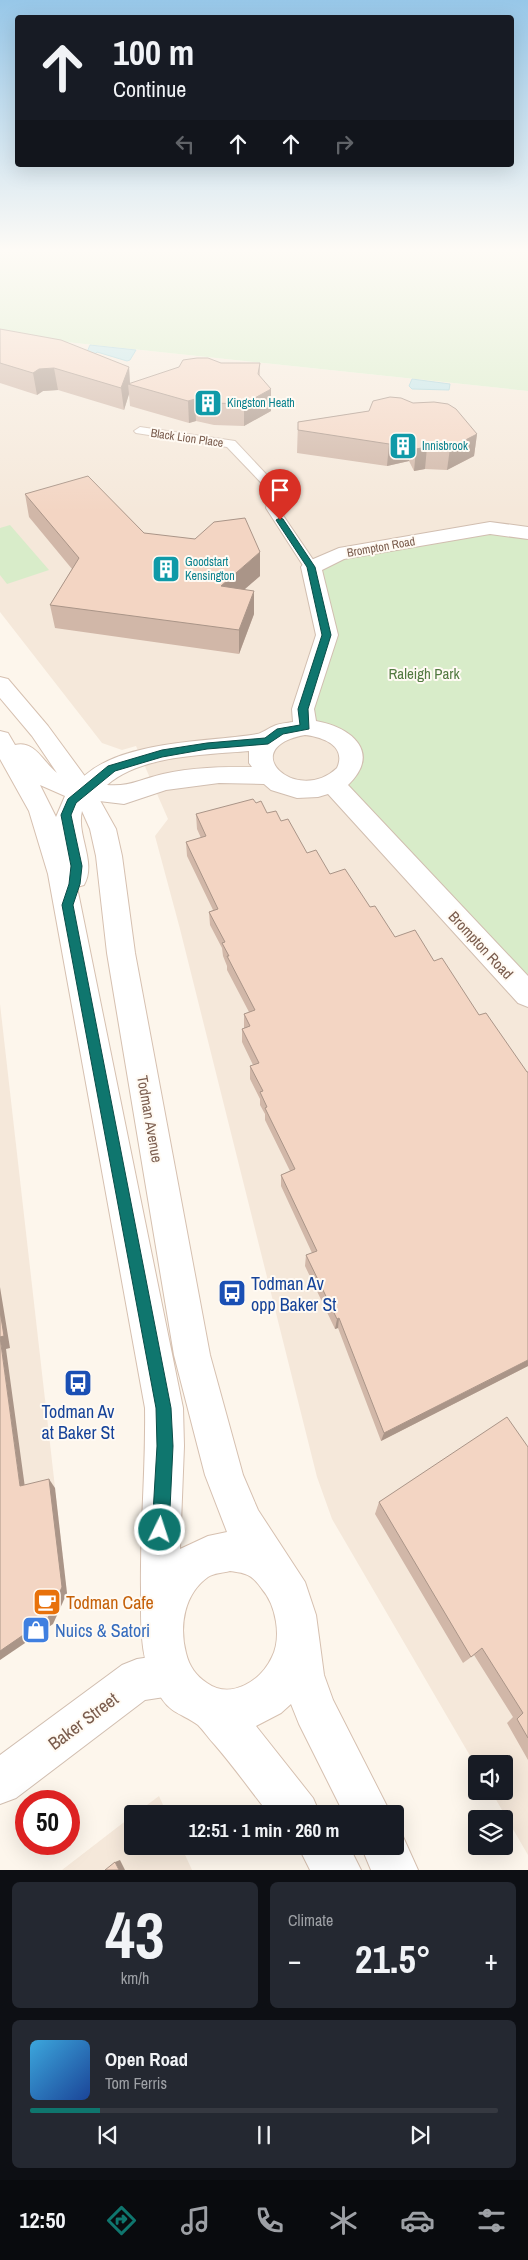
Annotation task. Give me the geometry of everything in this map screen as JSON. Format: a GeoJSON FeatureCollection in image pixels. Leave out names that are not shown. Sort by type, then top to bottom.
{"type":"FeatureCollection","features":[{"type":"Feature","properties":{"kind":"main road","name":"Brompton Road"},"geometry":{"type":"LineString","coordinates":[[311,567],[339,554],[490,528],[528,533]]}},
{"type":"Feature","properties":{"kind":"main road"},"geometry":{"type":"LineString","coordinates":[[305,727],[303,709],[326,635],[311,567]]}},
{"type":"Feature","properties":{"kind":"main road","name":"Todman Avenue"},"geometry":{"type":"LineString","coordinates":[[0,684],[40,731],[96,812],[103,829],[109,856],[121,953],[192,1356],[224,1475],[244,1524],[274,1570]]}},
{"type":"Feature","properties":{"kind":"main road"},"geometry":{"type":"LineString","coordinates":[[305,727],[332,733],[348,746],[352,757],[352,765],[346,775],[333,784],[318,789],[298,789],[283,785],[268,776],[260,763],[260,752],[268,741],[280,732],[305,727]]}},
{"type":"Feature","properties":{"kind":"main road"},"geometry":{"type":"LineString","coordinates":[[0,731],[17,742],[45,778],[65,788],[83,792],[124,795],[164,782],[192,778],[268,776]]}},
{"type":"Feature","properties":{"kind":"main road"},"geometry":{"type":"LineString","coordinates":[[0,740],[41,811],[61,874],[164,1408],[165,1446],[160,1542],[162,1650],[171,1675],[189,1698],[212,1710],[248,1750],[290,1805]]}},
{"type":"Feature","properties":{"kind":"main road"},"geometry":{"type":"LineString","coordinates":[[68,905],[75,884],[77,866],[66,815],[72,801],[112,768],[162,754],[207,746],[268,741]]}},
{"type":"Feature","properties":{"kind":"main road","name":"Brompton Road"},"geometry":{"type":"LineString","coordinates":[[333,784],[528,995]]}},
{"type":"Feature","properties":{"kind":"main road"},"geometry":{"type":"LineString","coordinates":[[162,1622],[170,1593],[185,1571],[206,1557],[230,1551],[254,1556],[274,1570],[290,1593],[298,1622],[304,1675],[314,1709],[363,1805]]}},
{"type":"Feature","properties":{"kind":"main road"},"geometry":{"type":"LineString","coordinates":[[212,1710],[239,1711],[264,1701],[284,1680],[288,1671],[295,1653],[298,1622]]}},
{"type":"Feature","properties":{"kind":"main road","name":"Baker Street"},"geometry":{"type":"LineString","coordinates":[[0,1782],[137,1680],[171,1675]]}},
{"type":"Feature","properties":{"kind":"main road"},"geometry":{"type":"LineString","coordinates":[[327,1855],[338,1870]]}},
{"type":"Feature","properties":{"kind":"main road"},"geometry":{"type":"LineString","coordinates":[[388,1855],[395,1870]]}},
{"type":"Feature","properties":{"kind":"lane","name":"Black Lion Place"},"geometry":{"type":"LineString","coordinates":[[140,431],[231,444],[276,491],[272,508],[311,567]]}},
{"type":"Feature","properties":{"kind":"shaded area"},"geometry":{"type":"Polygon","coordinates":[[[0,338],[31,338],[528,391],[528,1855],[513,1829],[513,1810],[502,1810],[496,1800],[513,1800],[513,1755],[470,1755],[332,1519],[317,1477],[155,836],[168,819],[136,746],[122,750],[102,743],[0,612],[0,338]]]}},
{"type":"Feature","properties":{"kind":"shaded area"},"geometry":{"type":"Polygon","coordinates":[[[0,1004],[67,1593],[53,1624],[0,1660],[0,1004]]]}},
{"type":"Feature","properties":{"kind":"shaded area"},"geometry":{"type":"Polygon","coordinates":[[[159,1796],[163,1805],[147,1805],[159,1796]]]}},
{"type":"Feature","properties":{"kind":"shaded area"},"geometry":{"type":"Polygon","coordinates":[[[124,1822],[124,1855],[185,1855],[192,1870],[62,1870],[124,1822]]]}},
{"type":"Feature","properties":{"kind":"green space"},"geometry":{"type":"Polygon","coordinates":[[[31,338],[528,338],[528,391],[31,338]]]}},
{"type":"Feature","properties":{"kind":"green space"},"geometry":{"type":"Polygon","coordinates":[[[10,525],[49,570],[7,584],[0,575],[0,528],[10,525]]]}},
{"type":"Feature","properties":{"kind":"green space","name":"Raleigh Park"},"geometry":{"type":"Polygon","coordinates":[[[490,528],[528,533],[528,995],[333,784],[352,757],[305,727],[327,635],[311,567],[339,554],[490,528]]]}},
{"type":"Feature","properties":{"kind":"water"},"geometry":{"type":"Polygon","coordinates":[[[90,345],[136,350],[130,360],[127,361],[97,352],[95,354],[87,352],[90,345]]]}},
{"type":"Feature","properties":{"kind":"water"},"geometry":{"type":"Polygon","coordinates":[[[412,379],[450,384],[449,390],[412,389],[409,386],[412,379]]]}},
{"type":"Feature","properties":{"kind":"building"},"geometry":{"type":"Polygon","coordinates":[[[0,338],[51,338],[61,340],[129,367],[121,388],[54,368],[39,369],[33,373],[0,363],[0,338]]]}},
{"type":"Feature","properties":{"kind":"building"},"geometry":{"type":"Polygon","coordinates":[[[208,358],[221,363],[260,363],[258,374],[271,389],[244,404],[213,403],[195,399],[188,401],[128,384],[179,367],[183,360],[208,358]]]}},
{"type":"Feature","properties":{"kind":"building"},"geometry":{"type":"Polygon","coordinates":[[[390,397],[401,398],[413,403],[434,402],[448,404],[456,409],[477,434],[450,448],[427,447],[416,449],[411,438],[389,444],[298,430],[298,422],[369,411],[373,401],[390,397]]]}},
{"type":"Feature","properties":{"kind":"building"},"geometry":{"type":"Polygon","coordinates":[[[88,476],[144,533],[195,539],[214,522],[245,518],[260,552],[221,586],[254,591],[239,630],[50,605],[79,558],[25,494],[88,476]]]}},
{"type":"Feature","properties":{"kind":"building"},"geometry":{"type":"Polygon","coordinates":[[[253,799],[256,803],[261,801],[267,813],[276,811],[281,821],[288,819],[307,853],[316,850],[330,874],[345,869],[370,907],[375,906],[395,937],[415,930],[434,961],[442,958],[479,1015],[486,1013],[528,1072],[528,1360],[384,1433],[339,1318],[337,1319],[306,1255],[317,1251],[281,1175],[295,1169],[265,1108],[267,1107],[260,1092],[263,1091],[250,1066],[259,1063],[242,1029],[250,1026],[244,1014],[255,1010],[227,956],[229,956],[222,943],[225,942],[209,912],[218,909],[186,842],[206,836],[196,814],[253,799]]]}},
{"type":"Feature","properties":{"kind":"building"},"geometry":{"type":"Polygon","coordinates":[[[0,1311],[4,1336],[0,1337],[0,1311]]]}},
{"type":"Feature","properties":{"kind":"building"},"geometry":{"type":"Polygon","coordinates":[[[0,1337],[20,1486],[49,1479],[62,1587],[48,1618],[0,1651],[0,1337]]]}},
{"type":"Feature","properties":{"kind":"building"},"geometry":{"type":"Polygon","coordinates":[[[507,1417],[528,1447],[528,1738],[517,1719],[523,1713],[482,1648],[471,1657],[379,1502],[507,1417]]]}},
{"type":"Feature","properties":{"kind":"building"},"geometry":{"type":"Polygon","coordinates":[[[115,1862],[119,1870],[105,1870],[115,1862]]]}},
{"type":"Feature","properties":{"kind":"place","name":"Kingston Heath"},"geometry":{"type":"Point","coordinates":[208,403]}},
{"type":"Feature","properties":{"kind":"place","name":"Innisbrook"},"geometry":{"type":"Point","coordinates":[403,446]}},
{"type":"Feature","properties":{"kind":"place","name":"Goodstart Kensington"},"geometry":{"type":"Point","coordinates":[166,569]}},
{"type":"Feature","properties":{"kind":"place","name":"Todman Av opp Baker St"},"geometry":{"type":"Point","coordinates":[232,1293]}},
{"type":"Feature","properties":{"kind":"place","name":"Todman Av at Baker St"},"geometry":{"type":"Point","coordinates":[78,1383]}},
{"type":"Feature","properties":{"kind":"place","name":"Todman Cafe"},"geometry":{"type":"Point","coordinates":[47,1602]}},
{"type":"Feature","properties":{"kind":"place","name":"Nuics & Satori"},"geometry":{"type":"Point","coordinates":[36,1630]}},
{"type":"Feature","properties":{"kind":"route"},"geometry":{"type":"LineString","coordinates":[[160,1530],[165,1446],[164,1408],[68,905],[75,884],[77,866],[66,815],[72,801],[112,768],[162,754],[207,746],[268,741],[280,732],[305,727],[303,709],[326,635],[311,567],[280,520]]}}]}
